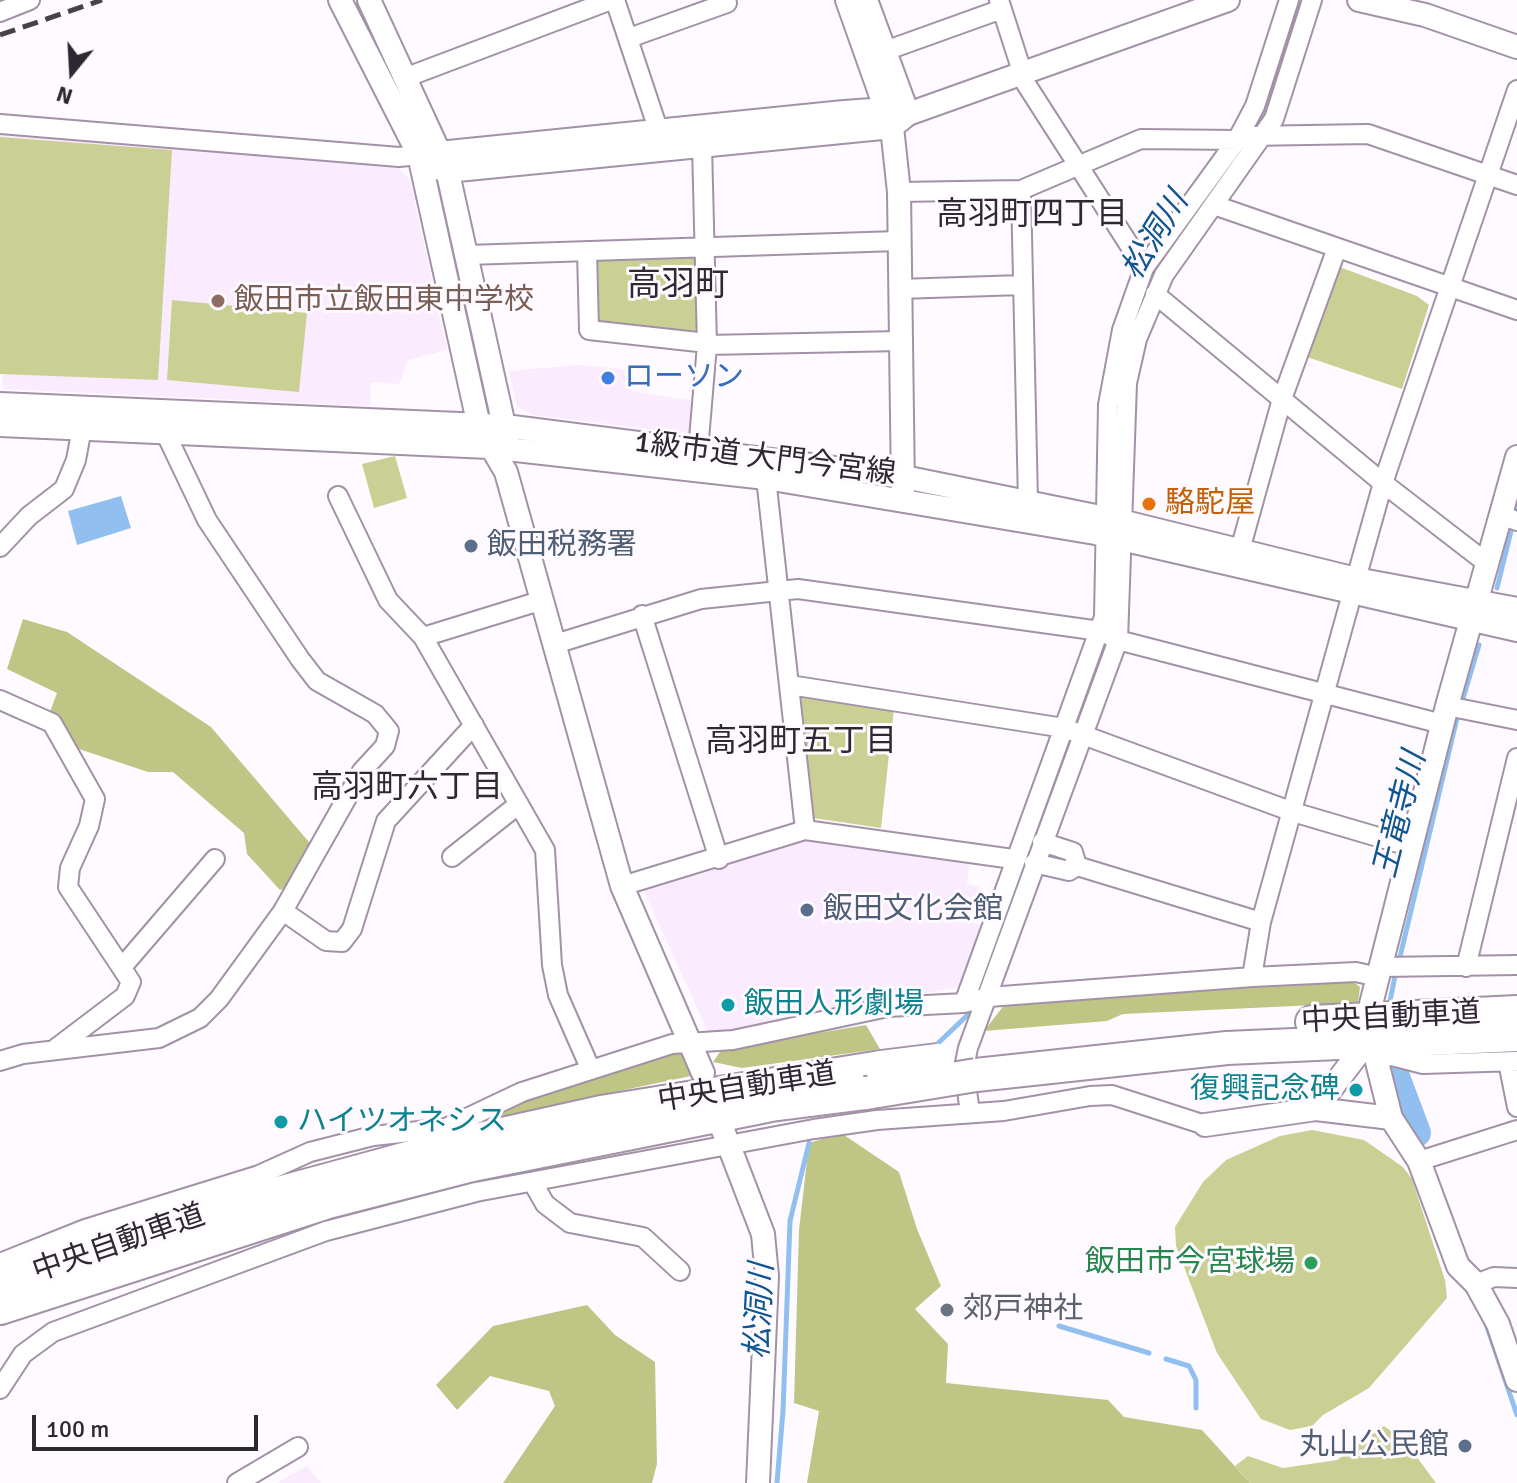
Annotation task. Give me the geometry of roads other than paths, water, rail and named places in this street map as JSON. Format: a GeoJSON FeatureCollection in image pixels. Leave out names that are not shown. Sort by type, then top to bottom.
{"type":"FeatureCollection","features":[{"type":"Feature","properties":{"kind":"highway","name":"中央自動車道"},"geometry":{"type":"LineString","coordinates":[[0,1285],[198,1215],[466,1142],[601,1112],[874,1080],[1238,1028],[1404,1015],[1517,1012]]}},
{"type":"Feature","properties":{"kind":"highway","name":"中央自動車道"},"geometry":{"type":"LineString","coordinates":[[979,1065],[1227,1048],[1514,1053]]}},
{"type":"Feature","properties":{"kind":"highway","name":"中央自動車道"},"geometry":{"type":"LineString","coordinates":[[0,1308],[284,1215],[472,1165],[771,1105],[874,1080]]}},
{"type":"Feature","properties":{"kind":"street"},"geometry":{"type":"LineString","coordinates":[[0,12],[30,0]]}},
{"type":"Feature","properties":{"kind":"street"},"geometry":{"type":"LineString","coordinates":[[340,0],[427,160],[467,255],[506,472],[622,886],[703,1073]]}},
{"type":"Feature","properties":{"kind":"street"},"geometry":{"type":"LineString","coordinates":[[369,0],[407,77],[427,160],[479,426]]}},
{"type":"Feature","properties":{"kind":"street"},"geometry":{"type":"LineString","coordinates":[[407,77],[613,0],[629,38],[659,132]]}},
{"type":"Feature","properties":{"kind":"street"},"geometry":{"type":"LineString","coordinates":[[847,0],[895,117]]}},
{"type":"Feature","properties":{"kind":"street"},"geometry":{"type":"LineString","coordinates":[[866,0],[885,51],[895,117],[903,488]]}},
{"type":"Feature","properties":{"kind":"street"},"geometry":{"type":"LineString","coordinates":[[0,124],[427,160],[702,145],[895,117],[1228,0]]}},
{"type":"Feature","properties":{"kind":"street"},"geometry":{"type":"LineString","coordinates":[[1150,282],[1214,205],[1252,137],[1255,106],[1289,0]]}},
{"type":"Feature","properties":{"kind":"street"},"geometry":{"type":"LineString","coordinates":[[970,1113],[964,1068],[1038,852],[1118,640],[1108,405],[1115,354],[1150,282],[1252,137],[1274,119],[1312,0]]}},
{"type":"Feature","properties":{"kind":"street"},"geometry":{"type":"LineString","coordinates":[[1359,0],[1427,7],[1517,47]]}},
{"type":"Feature","properties":{"kind":"street"},"geometry":{"type":"LineString","coordinates":[[629,38],[730,1]]}},
{"type":"Feature","properties":{"kind":"street"},"geometry":{"type":"LineString","coordinates":[[885,51],[1000,4],[1026,84],[1150,282],[1282,399],[1383,483],[1488,564]]}},
{"type":"Feature","properties":{"kind":"street"},"geometry":{"type":"LineString","coordinates":[[1252,977],[1261,922],[1383,483],[1517,90]]}},
{"type":"Feature","properties":{"kind":"street"},"geometry":{"type":"LineString","coordinates":[[427,160],[659,132],[895,117]]}},
{"type":"Feature","properties":{"kind":"street"},"geometry":{"type":"LineString","coordinates":[[899,192],[1021,190],[1141,139],[1368,134],[1517,185]]}},
{"type":"Feature","properties":{"kind":"street"},"geometry":{"type":"LineString","coordinates":[[698,451],[707,344],[702,145]]}},
{"type":"Feature","properties":{"kind":"street"},"geometry":{"type":"LineString","coordinates":[[1021,190],[1028,502]]}},
{"type":"Feature","properties":{"kind":"street"},"geometry":{"type":"LineString","coordinates":[[1214,205],[1517,310]]}},
{"type":"Feature","properties":{"kind":"street"},"geometry":{"type":"LineString","coordinates":[[467,255],[898,241]]}},
{"type":"Feature","properties":{"kind":"street"},"geometry":{"type":"LineString","coordinates":[[1240,550],[1282,399],[1337,248]]}},
{"type":"Feature","properties":{"kind":"street"},"geometry":{"type":"LineString","coordinates":[[587,251],[589,330],[707,344],[901,341]]}},
{"type":"Feature","properties":{"kind":"street"},"geometry":{"type":"LineString","coordinates":[[899,289],[1022,285]]}},
{"type":"Feature","properties":{"kind":"street","name":"1級市道 大門今宮線"},"geometry":{"type":"LineString","coordinates":[[0,404],[479,426],[501,440],[698,451],[903,488],[1028,502],[1115,529],[1240,550],[1354,586],[1475,611],[1517,609]]}},
{"type":"Feature","properties":{"kind":"street"},"geometry":{"type":"LineString","coordinates":[[0,425],[501,440],[766,478],[903,488],[1115,529],[1354,586]]}},
{"type":"Feature","properties":{"kind":"street"},"geometry":{"type":"LineString","coordinates":[[0,547],[29,516],[64,489],[76,460],[82,428]]}},
{"type":"Feature","properties":{"kind":"street"},"geometry":{"type":"LineString","coordinates":[[0,1061],[159,1038],[200,1018],[219,999],[283,911],[362,771],[385,746],[389,731],[375,714],[317,681],[300,659],[278,621],[207,520],[165,432]]}},
{"type":"Feature","properties":{"kind":"street"},"geometry":{"type":"LineString","coordinates":[[1371,1004],[1388,969],[1412,847],[1452,712],[1488,564],[1508,518],[1517,457]]}},
{"type":"Feature","properties":{"kind":"street"},"geometry":{"type":"LineString","coordinates":[[766,478],[805,830]]}},
{"type":"Feature","properties":{"kind":"street"},"geometry":{"type":"LineString","coordinates":[[338,496],[388,600],[423,637],[545,850],[552,965],[558,995],[590,1068]]}},
{"type":"Feature","properties":{"kind":"street"},"geometry":{"type":"LineString","coordinates":[[964,1003],[1016,852],[1100,631],[1115,529]]}},
{"type":"Feature","properties":{"kind":"street"},"geometry":{"type":"LineString","coordinates":[[555,644],[701,599],[779,589],[1100,631],[1118,640],[1324,694],[1517,720]]}},
{"type":"Feature","properties":{"kind":"street"},"geometry":{"type":"LineString","coordinates":[[423,637],[543,600]]}},
{"type":"Feature","properties":{"kind":"street"},"geometry":{"type":"LineString","coordinates":[[1475,611],[1517,630]]}},
{"type":"Feature","properties":{"kind":"street"},"geometry":{"type":"LineString","coordinates":[[642,615],[719,859]]}},
{"type":"Feature","properties":{"kind":"street"},"geometry":{"type":"LineString","coordinates":[[790,685],[1064,728],[1293,812],[1412,847]]}},
{"type":"Feature","properties":{"kind":"street"},"geometry":{"type":"LineString","coordinates":[[0,700],[52,723],[95,799],[89,826],[70,868],[68,887],[131,982],[125,996],[53,1051]]}},
{"type":"Feature","properties":{"kind":"street"},"geometry":{"type":"LineString","coordinates":[[283,911],[326,941],[342,942],[352,929],[386,821],[474,725]]}},
{"type":"Feature","properties":{"kind":"street"},"geometry":{"type":"LineString","coordinates":[[1466,967],[1517,758]]}},
{"type":"Feature","properties":{"kind":"street"},"geometry":{"type":"LineString","coordinates":[[452,857],[519,804]]}},
{"type":"Feature","properties":{"kind":"street"},"geometry":{"type":"LineString","coordinates":[[622,886],[719,859],[805,830],[1016,852],[1073,852],[1077,866],[1261,922]]}},
{"type":"Feature","properties":{"kind":"street"},"geometry":{"type":"LineString","coordinates":[[123,966],[215,859]]}},
{"type":"Feature","properties":{"kind":"street"},"geometry":{"type":"LineString","coordinates":[[0,1263],[85,1229],[259,1175],[310,1152],[373,1136],[446,1128],[522,1092],[590,1068],[691,1042],[733,1040],[888,1007],[964,1003],[989,997],[1252,977],[1517,965]]}},
{"type":"Feature","properties":{"kind":"street"},"geometry":{"type":"LineString","coordinates":[[1369,1053],[1423,1064],[1514,1053],[1517,1107]]}},
{"type":"Feature","properties":{"kind":"street"},"geometry":{"type":"LineString","coordinates":[[1316,1109],[1369,1053]]}},
{"type":"Feature","properties":{"kind":"street"},"geometry":{"type":"LineString","coordinates":[[1369,1053],[1391,1118],[1419,1161],[1458,1266],[1476,1284],[1498,1324],[1517,1380]]}},
{"type":"Feature","properties":{"kind":"street"},"geometry":{"type":"LineString","coordinates":[[0,1389],[23,1354],[53,1332],[326,1231],[476,1192],[732,1147],[814,1129],[1112,1095],[1205,1125],[1316,1109],[1391,1118]]}},
{"type":"Feature","properties":{"kind":"street"},"geometry":{"type":"LineString","coordinates":[[721,1125],[763,1234],[767,1276],[758,1483]]}},
{"type":"Feature","properties":{"kind":"street"},"geometry":{"type":"LineString","coordinates":[[1419,1161],[1517,1130]]}},
{"type":"Feature","properties":{"kind":"street"},"geometry":{"type":"LineString","coordinates":[[533,1183],[545,1204],[570,1223],[643,1237],[680,1271]]}},
{"type":"Feature","properties":{"kind":"street"},"geometry":{"type":"LineString","coordinates":[[1476,1284],[1494,1277],[1517,1278]]}},
{"type":"Feature","properties":{"kind":"street"},"geometry":{"type":"LineString","coordinates":[[237,1483],[298,1447]]}},
{"type":"Feature","properties":{"kind":"water"},"geometry":{"type":"Polygon","coordinates":[[[121,496],[131,528],[77,545],[68,511],[121,496]]]}},
{"type":"Feature","properties":{"kind":"waterway","name":"松洞川"},"geometry":{"type":"LineString","coordinates":[[1255,131],[1268,105],[1298,13]]}},
{"type":"Feature","properties":{"kind":"waterway","name":"松洞川"},"geometry":{"type":"LineString","coordinates":[[1177,242],[1203,204]]}},
{"type":"Feature","properties":{"kind":"waterway","name":"松洞川"},"geometry":{"type":"LineString","coordinates":[[1134,323],[1154,277]]}},
{"type":"Feature","properties":{"kind":"waterway","name":"王竜寺川"},"geometry":{"type":"LineString","coordinates":[[1497,588],[1517,507]]}},
{"type":"Feature","properties":{"kind":"waterway","name":"王竜寺川"},"geometry":{"type":"LineString","coordinates":[[1461,705],[1479,645]]}},
{"type":"Feature","properties":{"kind":"waterway","name":"松洞川"},"geometry":{"type":"LineString","coordinates":[[1078,720],[1088,695]]}},
{"type":"Feature","properties":{"kind":"waterway","name":"王竜寺川"},"geometry":{"type":"LineString","coordinates":[[1399,961],[1458,714]]}},
{"type":"Feature","properties":{"kind":"waterway","name":"松洞川"},"geometry":{"type":"LineString","coordinates":[[983,980],[999,932]]}},
{"type":"Feature","properties":{"kind":"waterway","name":"王竜寺川"},"geometry":{"type":"LineString","coordinates":[[1390,1001],[1396,971]]}},
{"type":"Feature","properties":{"kind":"waterway","name":"松洞川"},"geometry":{"type":"LineString","coordinates":[[933,1048],[975,1008]]}},
{"type":"Feature","properties":{"kind":"waterway","name":"王竜寺川"},"geometry":{"type":"LineString","coordinates":[[1393,1069],[1417,1133]]}},
{"type":"Feature","properties":{"kind":"waterway","name":"松洞川"},"geometry":{"type":"LineString","coordinates":[[777,1483],[783,1411],[790,1221],[809,1143]]}},
{"type":"Feature","properties":{"kind":"waterway","name":"王竜寺川"},"geometry":{"type":"LineString","coordinates":[[1485,1321],[1517,1415]]}},
{"type":"Feature","properties":{"kind":"waterway"},"geometry":{"type":"LineString","coordinates":[[1059,1326],[1149,1353]]}},
{"type":"Feature","properties":{"kind":"waterway"},"geometry":{"type":"LineString","coordinates":[[1166,1359],[1189,1366],[1196,1380],[1196,1408]]}},
{"type":"Feature","properties":{"kind":"railway"},"geometry":{"type":"LineString","coordinates":[[0,35],[102,0]]}},
{"type":"Feature","properties":{"kind":"place","name":"飯田市立飯田東中学校"},"geometry":{"type":"Point","coordinates":[218,301]}},
{"type":"Feature","properties":{"kind":"place","name":"ローソン"},"geometry":{"type":"Point","coordinates":[608,378]}},
{"type":"Feature","properties":{"kind":"place","name":"駱駝屋"},"geometry":{"type":"Point","coordinates":[1149,504]}},
{"type":"Feature","properties":{"kind":"place","name":"飯田税務署"},"geometry":{"type":"Point","coordinates":[471,546]}},
{"type":"Feature","properties":{"kind":"place","name":"飯田文化会館"},"geometry":{"type":"Point","coordinates":[807,910]}},
{"type":"Feature","properties":{"kind":"place","name":"飯田人形劇場"},"geometry":{"type":"Point","coordinates":[728,1005]}},
{"type":"Feature","properties":{"kind":"place","name":"復興記念碑"},"geometry":{"type":"Point","coordinates":[1356,1090]}},
{"type":"Feature","properties":{"kind":"place","name":"ハイツオネシス"},"geometry":{"type":"Point","coordinates":[281,1122]}},
{"type":"Feature","properties":{"kind":"place","name":"飯田市今宮球場"},"geometry":{"type":"Point","coordinates":[1311,1263]}},
{"type":"Feature","properties":{"kind":"place","name":"郊戸神社"},"geometry":{"type":"Point","coordinates":[947,1310]}},
{"type":"Feature","properties":{"kind":"place","name":"丸山公民館"},"geometry":{"type":"Point","coordinates":[1465,1446]}},
{"type":"Feature","properties":{"kind":"district","name":"高羽町四丁目"},"geometry":{"type":"Point","coordinates":[1032,216]}},
{"type":"Feature","properties":{"kind":"district","name":"高羽町"},"geometry":{"type":"Point","coordinates":[678,286]}},
{"type":"Feature","properties":{"kind":"district","name":"高羽町五丁目"},"geometry":{"type":"Point","coordinates":[801,743]}},
{"type":"Feature","properties":{"kind":"district","name":"高羽町六丁目"},"geometry":{"type":"Point","coordinates":[407,789]}}]}
